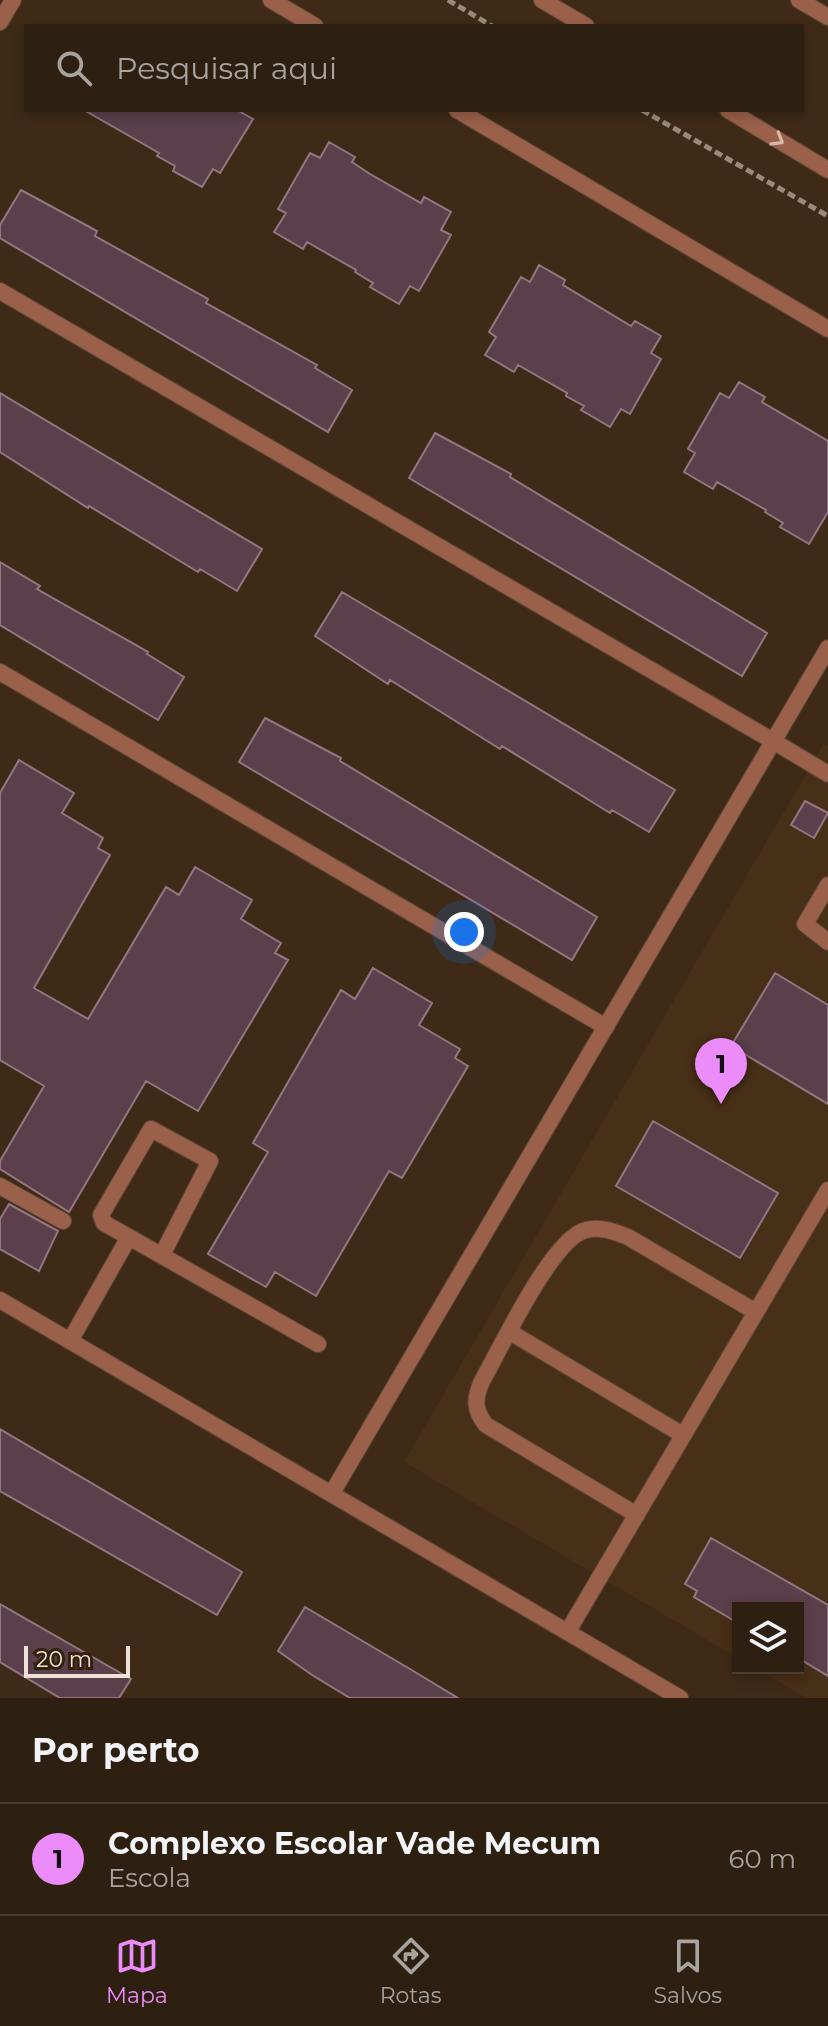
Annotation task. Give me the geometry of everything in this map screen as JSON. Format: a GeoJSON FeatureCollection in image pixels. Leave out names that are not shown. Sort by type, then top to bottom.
{"type":"FeatureCollection","features":[{"type":"Feature","properties":{"kind":"street"},"geometry":{"type":"LineString","coordinates":[[0,22],[13,0]]}},
{"type":"Feature","properties":{"kind":"street"},"geometry":{"type":"LineString","coordinates":[[271,0],[312,24]]}},
{"type":"Feature","properties":{"kind":"street"},"geometry":{"type":"LineString","coordinates":[[542,0],[583,24]]}},
{"type":"Feature","properties":{"kind":"street"},"geometry":{"type":"LineString","coordinates":[[799,0],[828,17]]}},
{"type":"Feature","properties":{"kind":"street"},"geometry":{"type":"LineString","coordinates":[[460,112],[828,329]]}},
{"type":"Feature","properties":{"kind":"street"},"geometry":{"type":"LineString","coordinates":[[731,112],[828,170]]}},
{"type":"Feature","properties":{"kind":"street"},"geometry":{"type":"LineString","coordinates":[[0,291],[828,774]]}},
{"type":"Feature","properties":{"kind":"street"},"geometry":{"type":"LineString","coordinates":[[332,1493],[828,648]]}},
{"type":"Feature","properties":{"kind":"street"},"geometry":{"type":"LineString","coordinates":[[0,672],[606,1027]]}},
{"type":"Feature","properties":{"kind":"street"},"geometry":{"type":"LineString","coordinates":[[828,885],[805,924],[828,942]]}},
{"type":"Feature","properties":{"kind":"street"},"geometry":{"type":"LineString","coordinates":[[162,1255],[210,1161],[157,1129],[147,1132],[101,1215],[104,1223],[318,1344]]}},
{"type":"Feature","properties":{"kind":"street"},"geometry":{"type":"LineString","coordinates":[[0,1186],[63,1221]]}},
{"type":"Feature","properties":{"kind":"street"},"geometry":{"type":"LineString","coordinates":[[568,1631],[828,1190]]}},
{"type":"Feature","properties":{"kind":"street"},"geometry":{"type":"LineString","coordinates":[[637,1515],[486,1425],[477,1413],[475,1396],[557,1250],[587,1229],[607,1230],[628,1237],[756,1312]]}},
{"type":"Feature","properties":{"kind":"street"},"geometry":{"type":"LineString","coordinates":[[70,1341],[129,1237]]}},
{"type":"Feature","properties":{"kind":"street"},"geometry":{"type":"LineString","coordinates":[[0,1300],[680,1698]]}},
{"type":"Feature","properties":{"kind":"street"},"geometry":{"type":"LineString","coordinates":[[510,1332],[683,1435]]}},
{"type":"Feature","properties":{"kind":"path"},"geometry":{"type":"LineString","coordinates":[[448,0],[489,24]]}},
{"type":"Feature","properties":{"kind":"path"},"geometry":{"type":"LineString","coordinates":[[646,112],[828,216]]}},
{"type":"Feature","properties":{"kind":"shaded area"},"geometry":{"type":"Polygon","coordinates":[[[824,743],[828,746],[828,1698],[806,1698],[765,1674],[804,1674],[804,1602],[732,1602],[732,1654],[404,1462],[824,743]]]}},
{"type":"Feature","properties":{"kind":"building"},"geometry":{"type":"Polygon","coordinates":[[[87,112],[241,112],[253,119],[220,173],[213,169],[202,187],[173,171],[175,166],[157,156],[159,153],[87,112]]]}},
{"type":"Feature","properties":{"kind":"building"},"geometry":{"type":"Polygon","coordinates":[[[329,142],[355,157],[352,162],[370,174],[421,203],[424,197],[451,212],[441,230],[451,235],[419,291],[410,286],[399,304],[370,287],[373,283],[356,270],[307,242],[303,249],[274,232],[286,213],[278,209],[310,153],[320,158],[329,142]]]}},
{"type":"Feature","properties":{"kind":"building"},"geometry":{"type":"Polygon","coordinates":[[[21,190],[97,231],[95,236],[208,299],[206,303],[317,365],[315,368],[352,390],[328,432],[0,238],[0,225],[21,190]]]}},
{"type":"Feature","properties":{"kind":"building"},"geometry":{"type":"Polygon","coordinates":[[[539,265],[565,280],[563,285],[631,326],[635,321],[661,336],[651,353],[661,359],[630,414],[621,409],[610,427],[581,410],[584,406],[566,396],[567,393],[518,365],[514,372],[485,355],[496,337],[489,332],[521,277],[530,282],[539,265]]]}},
{"type":"Feature","properties":{"kind":"building"},"geometry":{"type":"Polygon","coordinates":[[[739,382],[765,397],[762,402],[828,441],[828,512],[809,544],[780,527],[783,523],[766,510],[717,482],[713,489],[684,472],[695,453],[688,449],[720,393],[729,398],[739,382]]]}},
{"type":"Feature","properties":{"kind":"building"},"geometry":{"type":"Polygon","coordinates":[[[0,393],[262,549],[237,591],[88,508],[0,452],[0,393]]]}},
{"type":"Feature","properties":{"kind":"building"},"geometry":{"type":"Polygon","coordinates":[[[435,433],[511,474],[510,477],[767,633],[742,676],[409,478],[435,433]]]}},
{"type":"Feature","properties":{"kind":"building"},"geometry":{"type":"Polygon","coordinates":[[[0,562],[40,586],[37,589],[148,652],[184,677],[158,720],[0,625],[0,562]]]}},
{"type":"Feature","properties":{"kind":"building"},"geometry":{"type":"Polygon","coordinates":[[[342,592],[675,790],[649,832],[612,810],[610,813],[502,746],[500,749],[390,680],[388,684],[315,636],[342,592]]]}},
{"type":"Feature","properties":{"kind":"building"},"geometry":{"type":"Polygon","coordinates":[[[265,718],[341,758],[340,761],[597,917],[572,960],[239,762],[265,718]]]}},
{"type":"Feature","properties":{"kind":"building"},"geometry":{"type":"Polygon","coordinates":[[[19,760],[74,793],[62,813],[103,838],[98,848],[110,855],[34,988],[88,1019],[166,887],[179,895],[195,867],[252,900],[241,919],[281,943],[275,953],[288,960],[198,1111],[146,1081],[69,1212],[0,1169],[0,1161],[44,1086],[0,1060],[0,793],[19,760]]]}},
{"type":"Feature","properties":{"kind":"building"},"geometry":{"type":"Polygon","coordinates":[[[805,801],[828,813],[814,838],[791,825],[805,801]]]}},
{"type":"Feature","properties":{"kind":"building"},"geometry":{"type":"Polygon","coordinates":[[[373,968],[432,1003],[419,1025],[460,1049],[455,1058],[468,1066],[402,1178],[389,1171],[316,1296],[275,1272],[266,1287],[208,1254],[268,1152],[253,1143],[341,990],[355,999],[373,968]]]}},
{"type":"Feature","properties":{"kind":"building"},"geometry":{"type":"Polygon","coordinates":[[[775,973],[828,1005],[828,1104],[731,1046],[775,973]]]}},
{"type":"Feature","properties":{"kind":"building"},"geometry":{"type":"Polygon","coordinates":[[[653,1121],[778,1193],[740,1258],[616,1186],[653,1121]]]}},
{"type":"Feature","properties":{"kind":"building"},"geometry":{"type":"Polygon","coordinates":[[[9,1204],[58,1231],[39,1271],[0,1249],[0,1219],[9,1204]]]}},
{"type":"Feature","properties":{"kind":"building"},"geometry":{"type":"Polygon","coordinates":[[[0,1429],[242,1572],[217,1615],[0,1491],[0,1429]]]}},
{"type":"Feature","properties":{"kind":"building"},"geometry":{"type":"Polygon","coordinates":[[[711,1538],[828,1605],[828,1676],[804,1662],[804,1602],[732,1602],[732,1619],[694,1597],[697,1591],[685,1584],[711,1538]]]}},
{"type":"Feature","properties":{"kind":"building"},"geometry":{"type":"Polygon","coordinates":[[[0,1604],[131,1679],[119,1698],[60,1698],[0,1662],[0,1604]]]}},
{"type":"Feature","properties":{"kind":"building"},"geometry":{"type":"Polygon","coordinates":[[[305,1607],[458,1698],[350,1698],[278,1651],[305,1607]]]}},
{"type":"Feature","properties":{"kind":"place","name":"Complexo Escolar Vade Mecum"},"geometry":{"type":"Point","coordinates":[721,1104]}}]}
